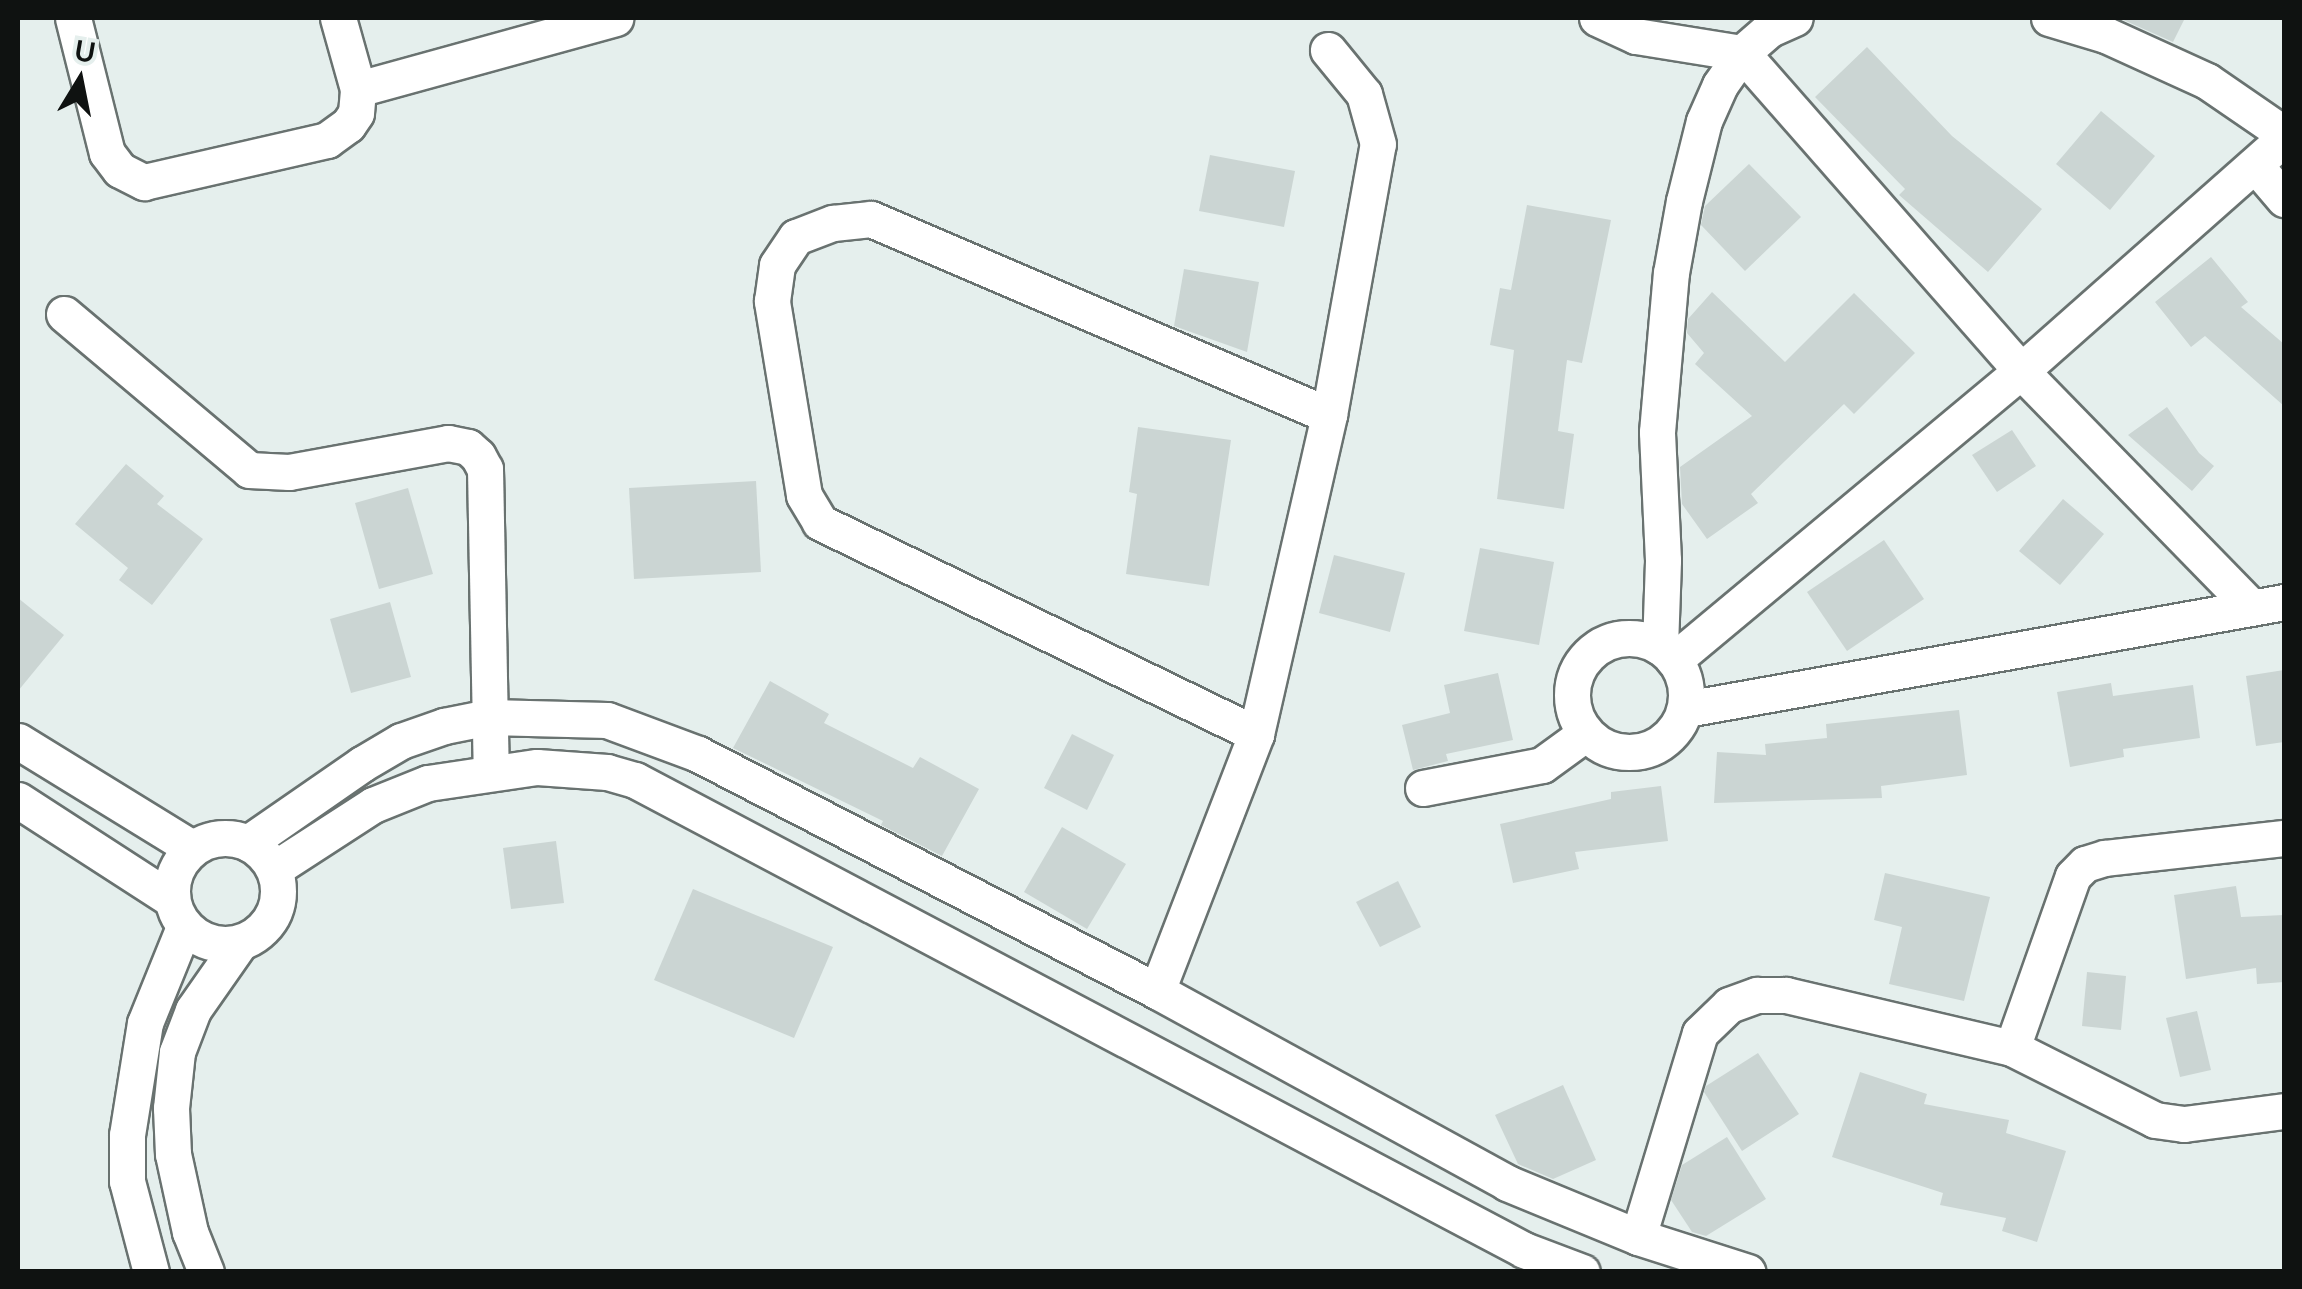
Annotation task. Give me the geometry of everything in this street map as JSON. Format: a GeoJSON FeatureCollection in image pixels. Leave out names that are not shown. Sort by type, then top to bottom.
{"type":"FeatureCollection","features":[{"type":"Feature","properties":{"kind":"street"},"geometry":{"type":"LineString","coordinates":[[73,18],[107,153],[120,170],[144,182],[327,140],[348,126],[356,113],[358,89],[338,18]]}},
{"type":"Feature","properties":{"kind":"street"},"geometry":{"type":"LineString","coordinates":[[358,89],[616,18]]}},
{"type":"Feature","properties":{"kind":"street"},"geometry":{"type":"LineString","coordinates":[[1596,18],[1636,36],[1742,52],[2021,371],[2268,605]]}},
{"type":"Feature","properties":{"kind":"street"},"geometry":{"type":"LineString","coordinates":[[1667,653],[1656,432],[1671,273],[1704,121],[1742,52],[1770,29],[1795,18]]}},
{"type":"Feature","properties":{"kind":"street"},"geometry":{"type":"LineString","coordinates":[[1667,653],[2021,371],[2284,136],[2207,82],[2120,41],[2049,18]]}},
{"type":"Feature","properties":{"kind":"street"},"geometry":{"type":"LineString","coordinates":[[1156,991],[1256,734],[1329,415],[1378,144],[1364,94],[1328,50]]}},
{"type":"Feature","properties":{"kind":"street"},"geometry":{"type":"LineString","coordinates":[[2255,165],[2284,199]]}},
{"type":"Feature","properties":{"kind":"street"},"geometry":{"type":"LineString","coordinates":[[1256,734],[820,522],[804,494],[781,359],[772,301],[778,265],[796,237],[832,223],[871,220],[1329,415]]}},
{"type":"Feature","properties":{"kind":"street"},"geometry":{"type":"LineString","coordinates":[[64,314],[249,470],[289,472],[448,443],[478,456],[486,469],[491,771]]}},
{"type":"Feature","properties":{"kind":"street"},"geometry":{"type":"LineString","coordinates":[[1686,709],[2268,605]]}},
{"type":"Feature","properties":{"kind":"street"},"geometry":{"type":"LineString","coordinates":[[1626,638],[1667,653],[1683,674],[1686,709],[1667,739],[1634,752],[1600,744],[1586,733],[1576,717],[1573,682],[1592,651],[1626,638]]}},
{"type":"Feature","properties":{"kind":"street"},"geometry":{"type":"LineString","coordinates":[[248,843],[401,742],[444,726],[490,717],[607,720],[698,754],[1156,991],[1507,1184],[1638,1237],[1748,1272]]}},
{"type":"Feature","properties":{"kind":"street"},"geometry":{"type":"LineString","coordinates":[[1423,788],[1542,765],[1586,733]]}},
{"type":"Feature","properties":{"kind":"street"},"geometry":{"type":"LineString","coordinates":[[18,741],[192,848]]}},
{"type":"Feature","properties":{"kind":"street"},"geometry":{"type":"LineString","coordinates":[[274,869],[373,806],[428,783],[491,771],[582,768],[635,780],[1524,1250],[1582,1272]]}},
{"type":"Feature","properties":{"kind":"street"},"geometry":{"type":"LineString","coordinates":[[18,800],[178,913],[209,943],[240,943]]}},
{"type":"Feature","properties":{"kind":"street"},"geometry":{"type":"LineString","coordinates":[[150,1272],[128,1181],[126,1135],[144,1023],[178,913],[174,870],[192,848],[220,838],[248,843],[274,869],[279,899],[266,927],[240,943],[193,1010],[178,1052],[171,1108],[173,1154],[190,1232],[206,1272]]}},
{"type":"Feature","properties":{"kind":"street"},"geometry":{"type":"LineString","coordinates":[[2012,1048],[2073,876],[2085,864],[2105,858],[2284,838]]}},
{"type":"Feature","properties":{"kind":"street"},"geometry":{"type":"LineString","coordinates":[[919,930],[946,882]]}},
{"type":"Feature","properties":{"kind":"street"},"geometry":{"type":"LineString","coordinates":[[1638,1237],[1700,1034],[1730,1005],[1756,995],[1786,995],[2012,1048],[2155,1120],[2184,1124],[2284,1111]]}},
{"type":"Feature","properties":{"kind":"building"},"geometry":{"type":"Polygon","coordinates":[[[2119,18],[2185,18],[2173,42],[2119,18]]]}},
{"type":"Feature","properties":{"kind":"building"},"geometry":{"type":"Polygon","coordinates":[[[1867,47],[1952,136],[2042,209],[1988,272],[1899,195],[1905,189],[1815,97],[1867,47]]]}},
{"type":"Feature","properties":{"kind":"building"},"geometry":{"type":"Polygon","coordinates":[[[2101,111],[2155,156],[2110,210],[2056,164],[2101,111]]]}},
{"type":"Feature","properties":{"kind":"building"},"geometry":{"type":"Polygon","coordinates":[[[1210,155],[1295,171],[1284,227],[1199,211],[1210,155]]]}},
{"type":"Feature","properties":{"kind":"building"},"geometry":{"type":"Polygon","coordinates":[[[1749,164],[1801,217],[1745,271],[1701,225],[1705,206],[1749,164]]]}},
{"type":"Feature","properties":{"kind":"building"},"geometry":{"type":"Polygon","coordinates":[[[1527,205],[1611,220],[1582,363],[1567,360],[1558,431],[1574,434],[1564,509],[1497,499],[1514,350],[1490,345],[1500,288],[1511,290],[1527,205]]]}},
{"type":"Feature","properties":{"kind":"building"},"geometry":{"type":"Polygon","coordinates":[[[2211,257],[2248,302],[2241,307],[2284,344],[2284,406],[2205,336],[2191,347],[2155,302],[2211,257]]]}},
{"type":"Feature","properties":{"kind":"building"},"geometry":{"type":"Polygon","coordinates":[[[1184,269],[1259,282],[1247,352],[1174,326],[1184,269]]]}},
{"type":"Feature","properties":{"kind":"building"},"geometry":{"type":"Polygon","coordinates":[[[1712,292],[1785,362],[1854,293],[1915,353],[1854,414],[1844,404],[1751,494],[1758,503],[1707,539],[1682,504],[1680,467],[1752,416],[1695,364],[1704,353],[1687,333],[1688,319],[1712,292]]]}},
{"type":"Feature","properties":{"kind":"building"},"geometry":{"type":"Polygon","coordinates":[[[2167,407],[2199,453],[2214,466],[2192,491],[2128,435],[2167,407]]]}},
{"type":"Feature","properties":{"kind":"building"},"geometry":{"type":"Polygon","coordinates":[[[1138,427],[1231,440],[1209,586],[1126,574],[1137,494],[1129,492],[1138,427]]]}},
{"type":"Feature","properties":{"kind":"building"},"geometry":{"type":"Polygon","coordinates":[[[2012,430],[2036,466],[1997,492],[1972,455],[2012,430]]]}},
{"type":"Feature","properties":{"kind":"building"},"geometry":{"type":"Polygon","coordinates":[[[126,464],[164,496],[157,504],[203,539],[152,605],[119,580],[128,568],[75,524],[126,464]]]}},
{"type":"Feature","properties":{"kind":"building"},"geometry":{"type":"Polygon","coordinates":[[[756,481],[761,572],[634,579],[629,488],[756,481]]]}},
{"type":"Feature","properties":{"kind":"building"},"geometry":{"type":"Polygon","coordinates":[[[408,488],[433,574],[379,589],[355,503],[408,488]]]}},
{"type":"Feature","properties":{"kind":"building"},"geometry":{"type":"Polygon","coordinates":[[[2063,499],[2104,534],[2060,585],[2019,551],[2063,499]]]}},
{"type":"Feature","properties":{"kind":"building"},"geometry":{"type":"Polygon","coordinates":[[[1884,540],[1924,599],[1847,651],[1807,592],[1884,540]]]}},
{"type":"Feature","properties":{"kind":"building"},"geometry":{"type":"Polygon","coordinates":[[[1480,548],[1554,562],[1539,645],[1464,631],[1480,548]]]}},
{"type":"Feature","properties":{"kind":"building"},"geometry":{"type":"Polygon","coordinates":[[[1334,555],[1405,573],[1390,632],[1319,613],[1334,555]]]}},
{"type":"Feature","properties":{"kind":"building"},"geometry":{"type":"Polygon","coordinates":[[[18,598],[64,635],[18,691],[18,598]]]}},
{"type":"Feature","properties":{"kind":"building"},"geometry":{"type":"Polygon","coordinates":[[[390,602],[411,677],[351,693],[330,619],[390,602]]]}},
{"type":"Feature","properties":{"kind":"building"},"geometry":{"type":"Polygon","coordinates":[[[2284,670],[2284,742],[2256,746],[2246,676],[2284,670]]]}},
{"type":"Feature","properties":{"kind":"building"},"geometry":{"type":"Polygon","coordinates":[[[1498,673],[1513,740],[1446,754],[1448,761],[1413,770],[1402,725],[1450,713],[1444,685],[1498,673]]]}},
{"type":"Feature","properties":{"kind":"building"},"geometry":{"type":"Polygon","coordinates":[[[770,681],[829,714],[824,723],[913,768],[920,757],[979,789],[942,856],[881,825],[883,821],[733,748],[770,681]]]}},
{"type":"Feature","properties":{"kind":"building"},"geometry":{"type":"Polygon","coordinates":[[[2111,683],[2113,696],[2193,685],[2200,738],[2123,749],[2124,757],[2070,767],[2057,692],[2111,683]]]}},
{"type":"Feature","properties":{"kind":"building"},"geometry":{"type":"Polygon","coordinates":[[[1959,710],[1967,775],[1881,786],[1882,798],[1714,803],[1717,752],[1766,755],[1765,744],[1827,738],[1826,724],[1959,710]]]}},
{"type":"Feature","properties":{"kind":"building"},"geometry":{"type":"Polygon","coordinates":[[[1072,734],[1114,755],[1087,810],[1044,788],[1072,734]]]}},
{"type":"Feature","properties":{"kind":"building"},"geometry":{"type":"Polygon","coordinates":[[[1661,786],[1668,841],[1575,852],[1579,869],[1513,883],[1500,824],[1611,799],[1611,792],[1661,786]]]}},
{"type":"Feature","properties":{"kind":"building"},"geometry":{"type":"Polygon","coordinates":[[[1062,827],[1126,864],[1087,929],[1024,892],[1062,827]]]}},
{"type":"Feature","properties":{"kind":"building"},"geometry":{"type":"Polygon","coordinates":[[[556,841],[564,903],[511,909],[503,848],[556,841]]]}},
{"type":"Feature","properties":{"kind":"building"},"geometry":{"type":"Polygon","coordinates":[[[1885,873],[1990,897],[1964,1001],[1889,984],[1902,927],[1874,920],[1885,873]]]}},
{"type":"Feature","properties":{"kind":"building"},"geometry":{"type":"Polygon","coordinates":[[[1398,881],[1421,927],[1380,947],[1356,902],[1398,881]]]}},
{"type":"Feature","properties":{"kind":"building"},"geometry":{"type":"Polygon","coordinates":[[[2236,886],[2241,917],[2284,915],[2284,982],[2257,984],[2256,968],[2186,979],[2174,895],[2236,886]]]}},
{"type":"Feature","properties":{"kind":"building"},"geometry":{"type":"Polygon","coordinates":[[[693,889],[833,947],[794,1038],[654,980],[693,889]]]}},
{"type":"Feature","properties":{"kind":"building"},"geometry":{"type":"Polygon","coordinates":[[[2087,972],[2126,976],[2121,1030],[2082,1026],[2087,972]]]}},
{"type":"Feature","properties":{"kind":"building"},"geometry":{"type":"Polygon","coordinates":[[[2197,1011],[2211,1070],[2180,1077],[2166,1018],[2197,1011]]]}},
{"type":"Feature","properties":{"kind":"building"},"geometry":{"type":"Polygon","coordinates":[[[1758,1053],[1799,1114],[1742,1151],[1704,1092],[1706,1086],[1758,1053]]]}},
{"type":"Feature","properties":{"kind":"building"},"geometry":{"type":"Polygon","coordinates":[[[1860,1072],[1927,1094],[1924,1104],[2009,1120],[2006,1133],[2066,1151],[2037,1242],[2002,1231],[2006,1218],[1940,1205],[1943,1193],[1832,1157],[1860,1072]]]}},
{"type":"Feature","properties":{"kind":"building"},"geometry":{"type":"Polygon","coordinates":[[[1563,1085],[1596,1160],[1553,1179],[1518,1164],[1495,1115],[1563,1085]]]}},
{"type":"Feature","properties":{"kind":"building"},"geometry":{"type":"Polygon","coordinates":[[[1727,1137],[1766,1199],[1706,1236],[1692,1232],[1671,1200],[1682,1165],[1727,1137]]]}}]}
